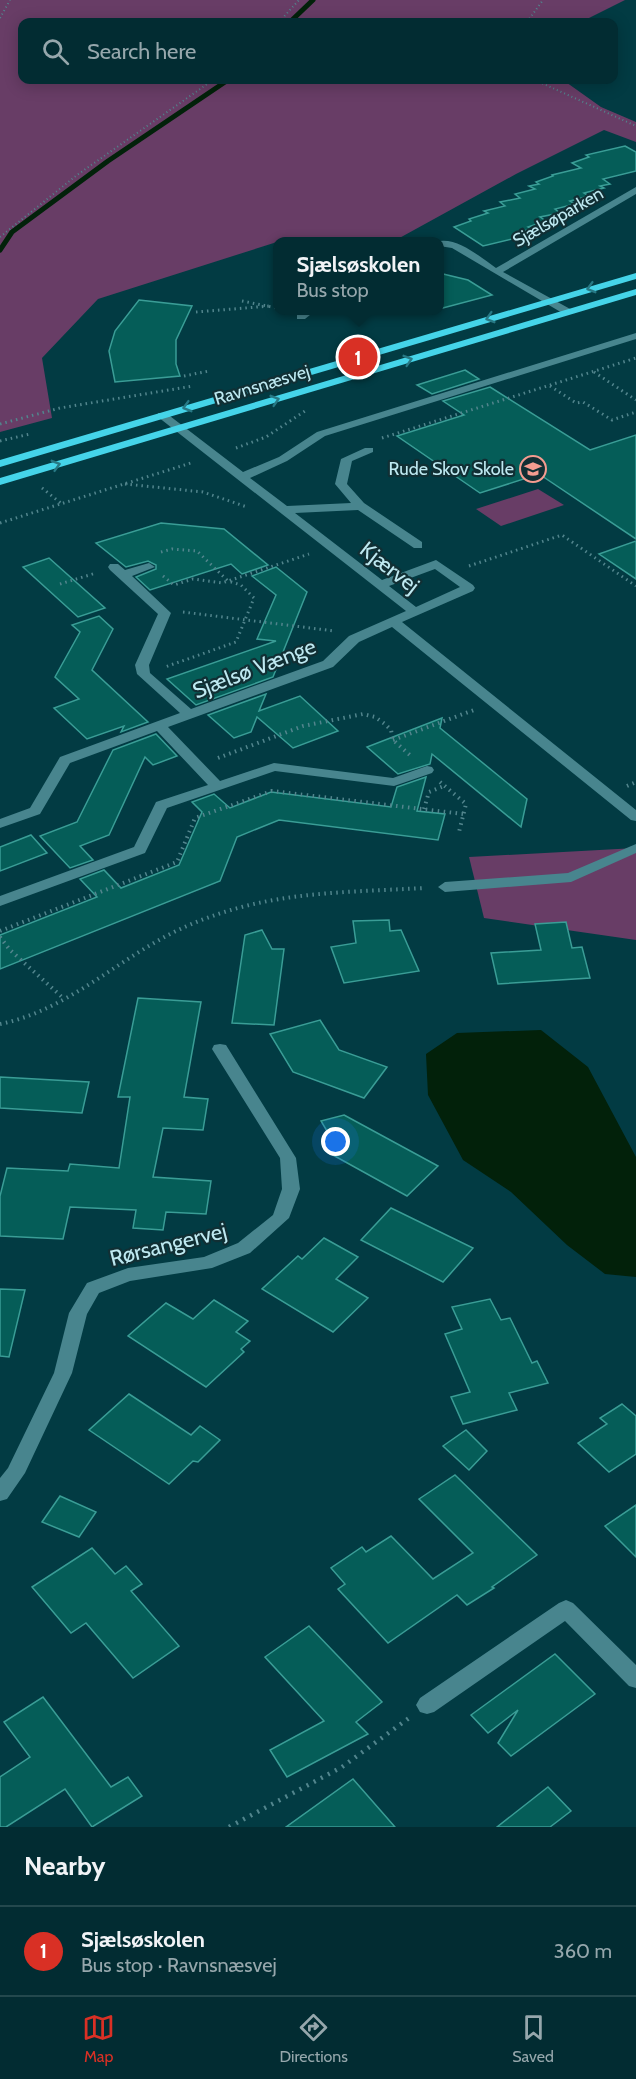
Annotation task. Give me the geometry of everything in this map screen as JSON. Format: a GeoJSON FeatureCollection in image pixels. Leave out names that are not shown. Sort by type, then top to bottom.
{"type":"FeatureCollection","features":[{"type":"Feature","properties":{"kind":"main road","name":"Ravnsnæsvej"},"geometry":{"type":"LineString","coordinates":[[0,464],[636,276]]}},
{"type":"Feature","properties":{"kind":"main road","name":"Ravnsnæsvej"},"geometry":{"type":"LineString","coordinates":[[0,482],[636,292]]}},
{"type":"Feature","properties":{"kind":"street","name":"Sjælsøparken"},"geometry":{"type":"LineString","coordinates":[[496,273],[636,190]]}},
{"type":"Feature","properties":{"kind":"street"},"geometry":{"type":"LineString","coordinates":[[444,244],[455,246],[496,273],[568,312]]}},
{"type":"Feature","properties":{"kind":"street"},"geometry":{"type":"LineString","coordinates":[[241,477],[283,459],[321,434],[636,336]]}},
{"type":"Feature","properties":{"kind":"street","name":"Kjærvej"},"geometry":{"type":"LineString","coordinates":[[162,415],[415,612],[394,622],[636,817]]}},
{"type":"Feature","properties":{"kind":"street"},"geometry":{"type":"LineString","coordinates":[[369,450],[347,459],[341,484],[360,506],[418,545]]}},
{"type":"Feature","properties":{"kind":"street"},"geometry":{"type":"LineString","coordinates":[[283,510],[360,506]]}},
{"type":"Feature","properties":{"kind":"street"},"geometry":{"type":"LineString","coordinates":[[380,585],[436,564],[469,588],[415,612]]}},
{"type":"Feature","properties":{"kind":"street"},"geometry":{"type":"LineString","coordinates":[[149,567],[119,571],[165,613]]}},
{"type":"Feature","properties":{"kind":"street","name":"Sjælsø Vænge"},"geometry":{"type":"LineString","coordinates":[[165,613],[142,665],[144,674],[190,715]]}},
{"type":"Feature","properties":{"kind":"street","name":"Sjælsø Vænge"},"geometry":{"type":"LineString","coordinates":[[0,824],[35,811],[65,760],[328,664],[354,639],[394,622]]}},
{"type":"Feature","properties":{"kind":"street"},"geometry":{"type":"LineString","coordinates":[[160,726],[217,786]]}},
{"type":"Feature","properties":{"kind":"street"},"geometry":{"type":"LineString","coordinates":[[0,901],[140,850],[161,805],[274,767],[394,782],[427,770]]}},
{"type":"Feature","properties":{"kind":"street"},"geometry":{"type":"LineString","coordinates":[[445,887],[571,877],[636,848]]}},
{"type":"Feature","properties":{"kind":"street","name":"Rørsangervej"},"geometry":{"type":"LineString","coordinates":[[0,1493],[15,1473],[63,1373],[78,1313],[93,1288],[128,1275],[206,1263],[244,1248],[280,1218],[291,1189],[288,1158],[220,1049]]}},
{"type":"Feature","properties":{"kind":"street"},"geometry":{"type":"LineString","coordinates":[[427,1705],[566,1609],[636,1678]]}},
{"type":"Feature","properties":{"kind":"path"},"geometry":{"type":"LineString","coordinates":[[0,18],[10,0]]}},
{"type":"Feature","properties":{"kind":"path"},"geometry":{"type":"LineString","coordinates":[[283,18],[299,0]]}},
{"type":"Feature","properties":{"kind":"path"},"geometry":{"type":"LineString","coordinates":[[530,18],[543,0]]}},
{"type":"Feature","properties":{"kind":"path"},"geometry":{"type":"LineString","coordinates":[[0,237],[77,175],[208,84]]}},
{"type":"Feature","properties":{"kind":"path"},"geometry":{"type":"LineString","coordinates":[[544,84],[636,126]]}},
{"type":"Feature","properties":{"kind":"path"},"geometry":{"type":"LineString","coordinates":[[242,301],[273,307]]}},
{"type":"Feature","properties":{"kind":"path"},"geometry":{"type":"LineString","coordinates":[[196,312],[270,306]]}},
{"type":"Feature","properties":{"kind":"path"},"geometry":{"type":"LineString","coordinates":[[571,357],[636,400]]}},
{"type":"Feature","properties":{"kind":"path"},"geometry":{"type":"LineString","coordinates":[[369,450],[380,439],[636,358]]}},
{"type":"Feature","properties":{"kind":"path"},"geometry":{"type":"LineString","coordinates":[[184,376],[209,371]]}},
{"type":"Feature","properties":{"kind":"path"},"geometry":{"type":"LineString","coordinates":[[549,385],[576,403],[583,402],[612,420],[636,412]]}},
{"type":"Feature","properties":{"kind":"path"},"geometry":{"type":"LineString","coordinates":[[0,424],[60,408],[194,386]]}},
{"type":"Feature","properties":{"kind":"path"},"geometry":{"type":"LineString","coordinates":[[0,523],[195,462]]}},
{"type":"Feature","properties":{"kind":"path"},"geometry":{"type":"LineString","coordinates":[[125,484],[206,492],[232,499],[256,512]]}},
{"type":"Feature","properties":{"kind":"path"},"geometry":{"type":"LineString","coordinates":[[39,485],[63,504]]}},
{"type":"Feature","properties":{"kind":"path"},"geometry":{"type":"LineString","coordinates":[[449,573],[562,535],[636,586]]}},
{"type":"Feature","properties":{"kind":"path"},"geometry":{"type":"LineString","coordinates":[[300,547],[317,561]]}},
{"type":"Feature","properties":{"kind":"path"},"geometry":{"type":"LineString","coordinates":[[149,567],[174,585],[193,579],[222,583],[309,554]]}},
{"type":"Feature","properties":{"kind":"path"},"geometry":{"type":"LineString","coordinates":[[165,613],[178,612],[332,630],[354,639]]}},
{"type":"Feature","properties":{"kind":"path"},"geometry":{"type":"LineString","coordinates":[[393,740],[494,703]]}},
{"type":"Feature","properties":{"kind":"path"},"geometry":{"type":"LineString","coordinates":[[198,766],[303,726],[314,727],[354,713],[372,716],[392,730],[393,740],[466,804],[459,832]]}},
{"type":"Feature","properties":{"kind":"path"},"geometry":{"type":"LineString","coordinates":[[424,809],[429,792],[445,786]]}},
{"type":"Feature","properties":{"kind":"path"},"geometry":{"type":"LineString","coordinates":[[0,931],[177,862],[195,818],[272,791],[463,814]]}},
{"type":"Feature","properties":{"kind":"path"},"geometry":{"type":"LineString","coordinates":[[0,1024],[35,1014],[158,940],[228,910],[271,900],[318,894],[445,887]]}},
{"type":"Feature","properties":{"kind":"path"},"geometry":{"type":"LineString","coordinates":[[0,937],[2,943],[63,998]]}},
{"type":"Feature","properties":{"kind":"path"},"geometry":{"type":"LineString","coordinates":[[229,1827],[342,1767],[427,1705]]}},
{"type":"Feature","properties":{"kind":"shaded area"},"geometry":{"type":"Polygon","coordinates":[[[0,0],[625,0],[589,18],[18,18],[18,84],[569,84],[601,107],[636,122],[636,142],[604,130],[516,174],[401,237],[273,237],[273,243],[98,299],[42,358],[52,418],[0,432],[0,0]]]}},
{"type":"Feature","properties":{"kind":"shaded area"},"geometry":{"type":"Polygon","coordinates":[[[538,489],[564,505],[501,526],[476,509],[538,489]]]}},
{"type":"Feature","properties":{"kind":"shaded area"},"geometry":{"type":"Polygon","coordinates":[[[636,848],[636,940],[484,918],[469,857],[636,848]]]}},
{"type":"Feature","properties":{"kind":"shaded area"},"geometry":{"type":"Polygon","coordinates":[[[541,1030],[588,1067],[636,1157],[636,1277],[605,1274],[567,1245],[511,1192],[463,1160],[428,1095],[426,1054],[457,1033],[541,1030]]]}},
{"type":"Feature","properties":{"kind":"building"},"geometry":{"type":"Polygon","coordinates":[[[625,146],[636,152],[636,171],[603,179],[610,184],[600,186],[604,188],[584,193],[589,196],[570,201],[575,204],[555,209],[560,213],[540,217],[546,221],[528,227],[531,229],[513,236],[516,238],[483,246],[454,227],[488,213],[484,211],[505,206],[500,202],[520,198],[515,194],[535,189],[529,186],[539,184],[536,182],[552,175],[581,168],[572,163],[589,157],[586,155],[625,146]]]}},
{"type":"Feature","properties":{"kind":"building"},"geometry":{"type":"Polygon","coordinates":[[[444,274],[468,280],[492,295],[444,308],[444,274]]]}},
{"type":"Feature","properties":{"kind":"building"},"geometry":{"type":"Polygon","coordinates":[[[139,300],[192,306],[176,340],[176,364],[180,376],[115,382],[109,351],[115,331],[139,300]]]}},
{"type":"Feature","properties":{"kind":"building"},"geometry":{"type":"Polygon","coordinates":[[[465,370],[479,379],[432,394],[417,385],[465,370]]]}},
{"type":"Feature","properties":{"kind":"building","name":"Rude Skov Skole"},"geometry":{"type":"Polygon","coordinates":[[[490,387],[590,450],[636,435],[636,539],[539,474],[480,493],[397,436],[464,415],[443,401],[490,387]]]}},
{"type":"Feature","properties":{"kind":"building"},"geometry":{"type":"Polygon","coordinates":[[[161,523],[224,529],[268,565],[242,574],[231,564],[150,590],[136,577],[156,569],[156,565],[148,561],[126,567],[96,543],[161,523]]]}},
{"type":"Feature","properties":{"kind":"building"},"geometry":{"type":"Polygon","coordinates":[[[636,541],[636,579],[599,554],[636,541]]]}},
{"type":"Feature","properties":{"kind":"building"},"geometry":{"type":"Polygon","coordinates":[[[49,558],[105,608],[78,617],[23,567],[49,558]]]}},
{"type":"Feature","properties":{"kind":"building"},"geometry":{"type":"Polygon","coordinates":[[[276,567],[307,592],[273,677],[196,705],[167,679],[276,641],[257,639],[276,595],[252,576],[276,567]]]}},
{"type":"Feature","properties":{"kind":"building"},"geometry":{"type":"Polygon","coordinates":[[[99,616],[113,629],[92,670],[148,722],[121,732],[124,726],[87,739],[54,708],[79,699],[55,677],[80,632],[72,625],[99,616]]]}},
{"type":"Feature","properties":{"kind":"building"},"geometry":{"type":"Polygon","coordinates":[[[266,694],[259,711],[300,696],[338,731],[293,748],[257,717],[251,732],[234,738],[208,715],[266,694]]]}},
{"type":"Feature","properties":{"kind":"building"},"geometry":{"type":"Polygon","coordinates":[[[442,718],[440,728],[527,799],[521,827],[432,754],[430,764],[398,774],[367,747],[442,718]]]}},
{"type":"Feature","properties":{"kind":"building"},"geometry":{"type":"Polygon","coordinates":[[[156,734],[177,756],[153,765],[145,757],[109,835],[80,846],[93,860],[70,868],[40,836],[77,822],[113,750],[156,734]]]}},
{"type":"Feature","properties":{"kind":"building"},"geometry":{"type":"Polygon","coordinates":[[[426,777],[417,811],[445,814],[438,840],[279,820],[237,837],[220,881],[0,969],[0,935],[97,897],[80,879],[104,870],[121,888],[179,865],[202,812],[192,802],[214,794],[230,808],[271,792],[391,807],[397,787],[426,777]]]}},
{"type":"Feature","properties":{"kind":"building"},"geometry":{"type":"Polygon","coordinates":[[[31,835],[47,853],[0,871],[0,847],[31,835]]]}},
{"type":"Feature","properties":{"kind":"building"},"geometry":{"type":"Polygon","coordinates":[[[389,920],[390,931],[401,930],[419,971],[344,983],[331,947],[356,943],[353,921],[389,920]]]}},
{"type":"Feature","properties":{"kind":"building"},"geometry":{"type":"Polygon","coordinates":[[[566,922],[572,948],[582,947],[590,978],[498,984],[491,953],[541,950],[535,924],[566,922]]]}},
{"type":"Feature","properties":{"kind":"building"},"geometry":{"type":"Polygon","coordinates":[[[262,930],[272,949],[284,949],[274,1025],[232,1023],[245,935],[262,930]]]}},
{"type":"Feature","properties":{"kind":"building"},"geometry":{"type":"Polygon","coordinates":[[[138,998],[201,1002],[184,1097],[208,1099],[203,1130],[163,1128],[153,1177],[211,1181],[206,1214],[166,1212],[163,1230],[133,1228],[136,1210],[70,1207],[63,1239],[0,1236],[0,1196],[7,1168],[68,1171],[70,1164],[119,1168],[130,1097],[118,1097],[138,998]]]}},
{"type":"Feature","properties":{"kind":"building"},"geometry":{"type":"Polygon","coordinates":[[[320,1020],[339,1050],[387,1067],[364,1098],[293,1072],[270,1034],[320,1020]]]}},
{"type":"Feature","properties":{"kind":"building"},"geometry":{"type":"Polygon","coordinates":[[[0,1077],[89,1082],[82,1113],[0,1108],[0,1077]]]}},
{"type":"Feature","properties":{"kind":"building"},"geometry":{"type":"Polygon","coordinates":[[[344,1115],[438,1166],[407,1196],[331,1154],[337,1148],[321,1121],[344,1115]]]}},
{"type":"Feature","properties":{"kind":"building"},"geometry":{"type":"Polygon","coordinates":[[[391,1208],[473,1248],[443,1282],[361,1240],[391,1208]]]}},
{"type":"Feature","properties":{"kind":"building"},"geometry":{"type":"Polygon","coordinates":[[[324,1238],[358,1257],[336,1279],[368,1298],[333,1332],[262,1289],[298,1256],[302,1259],[324,1238]]]}},
{"type":"Feature","properties":{"kind":"building"},"geometry":{"type":"Polygon","coordinates":[[[0,1289],[25,1290],[9,1357],[0,1356],[0,1289]]]}},
{"type":"Feature","properties":{"kind":"building"},"geometry":{"type":"Polygon","coordinates":[[[490,1299],[501,1320],[510,1318],[532,1363],[537,1361],[548,1383],[509,1393],[517,1410],[463,1424],[451,1397],[470,1392],[445,1334],[462,1329],[452,1307],[490,1299]]]}},
{"type":"Feature","properties":{"kind":"building"},"geometry":{"type":"Polygon","coordinates":[[[214,1300],[248,1321],[236,1332],[250,1341],[241,1349],[244,1352],[206,1387],[128,1336],[166,1303],[193,1319],[214,1300]]]}},
{"type":"Feature","properties":{"kind":"building"},"geometry":{"type":"Polygon","coordinates":[[[129,1394],[191,1435],[200,1426],[220,1440],[198,1462],[193,1461],[169,1484],[89,1430],[129,1394]]]}},
{"type":"Feature","properties":{"kind":"building"},"geometry":{"type":"Polygon","coordinates":[[[622,1404],[636,1416],[636,1454],[609,1472],[578,1443],[607,1424],[600,1418],[622,1404]]]}},
{"type":"Feature","properties":{"kind":"building"},"geometry":{"type":"Polygon","coordinates":[[[466,1430],[487,1451],[469,1470],[443,1446],[466,1430]]]}},
{"type":"Feature","properties":{"kind":"building"},"geometry":{"type":"Polygon","coordinates":[[[455,1475],[537,1555],[492,1587],[494,1588],[467,1605],[457,1595],[388,1643],[338,1589],[345,1584],[331,1568],[362,1547],[366,1552],[391,1536],[433,1579],[473,1553],[419,1499],[455,1475]]]}},
{"type":"Feature","properties":{"kind":"building"},"geometry":{"type":"Polygon","coordinates":[[[60,1496],[96,1512],[79,1537],[42,1522],[60,1496]]]}},
{"type":"Feature","properties":{"kind":"building"},"geometry":{"type":"Polygon","coordinates":[[[636,1505],[636,1557],[605,1526],[636,1505]]]}},
{"type":"Feature","properties":{"kind":"building"},"geometry":{"type":"Polygon","coordinates":[[[92,1548],[115,1574],[126,1566],[142,1584],[131,1591],[179,1646],[133,1678],[86,1623],[71,1633],[32,1587],[92,1548]]]}},
{"type":"Feature","properties":{"kind":"building"},"geometry":{"type":"Polygon","coordinates":[[[309,1626],[382,1702],[356,1722],[368,1734],[287,1777],[270,1750],[324,1721],[265,1657],[309,1626]]]}},
{"type":"Feature","properties":{"kind":"building"},"geometry":{"type":"Polygon","coordinates":[[[555,1654],[595,1694],[511,1756],[498,1743],[518,1710],[488,1733],[471,1715],[555,1654]]]}},
{"type":"Feature","properties":{"kind":"building"},"geometry":{"type":"Polygon","coordinates":[[[43,1697],[111,1787],[128,1777],[142,1796],[92,1827],[65,1789],[6,1827],[0,1827],[0,1777],[30,1757],[4,1722],[43,1697]]]}},
{"type":"Feature","properties":{"kind":"building"},"geometry":{"type":"Polygon","coordinates":[[[353,1779],[395,1827],[286,1827],[353,1779]]]}},
{"type":"Feature","properties":{"kind":"building"},"geometry":{"type":"Polygon","coordinates":[[[548,1787],[571,1811],[550,1827],[497,1827],[548,1787]]]}},
{"type":"Feature","properties":{"kind":"waterway"},"geometry":{"type":"LineString","coordinates":[[294,18],[313,0]]}},
{"type":"Feature","properties":{"kind":"waterway"},"geometry":{"type":"LineString","coordinates":[[0,250],[12,232],[108,161],[222,84]]}},
{"type":"Feature","properties":{"kind":"place","name":"Sjælsøskolen"},"geometry":{"type":"Point","coordinates":[358,357]}},
{"type":"Feature","properties":{"kind":"place","name":"Rude Skov Skole"},"geometry":{"type":"Point","coordinates":[533,469]}}]}
